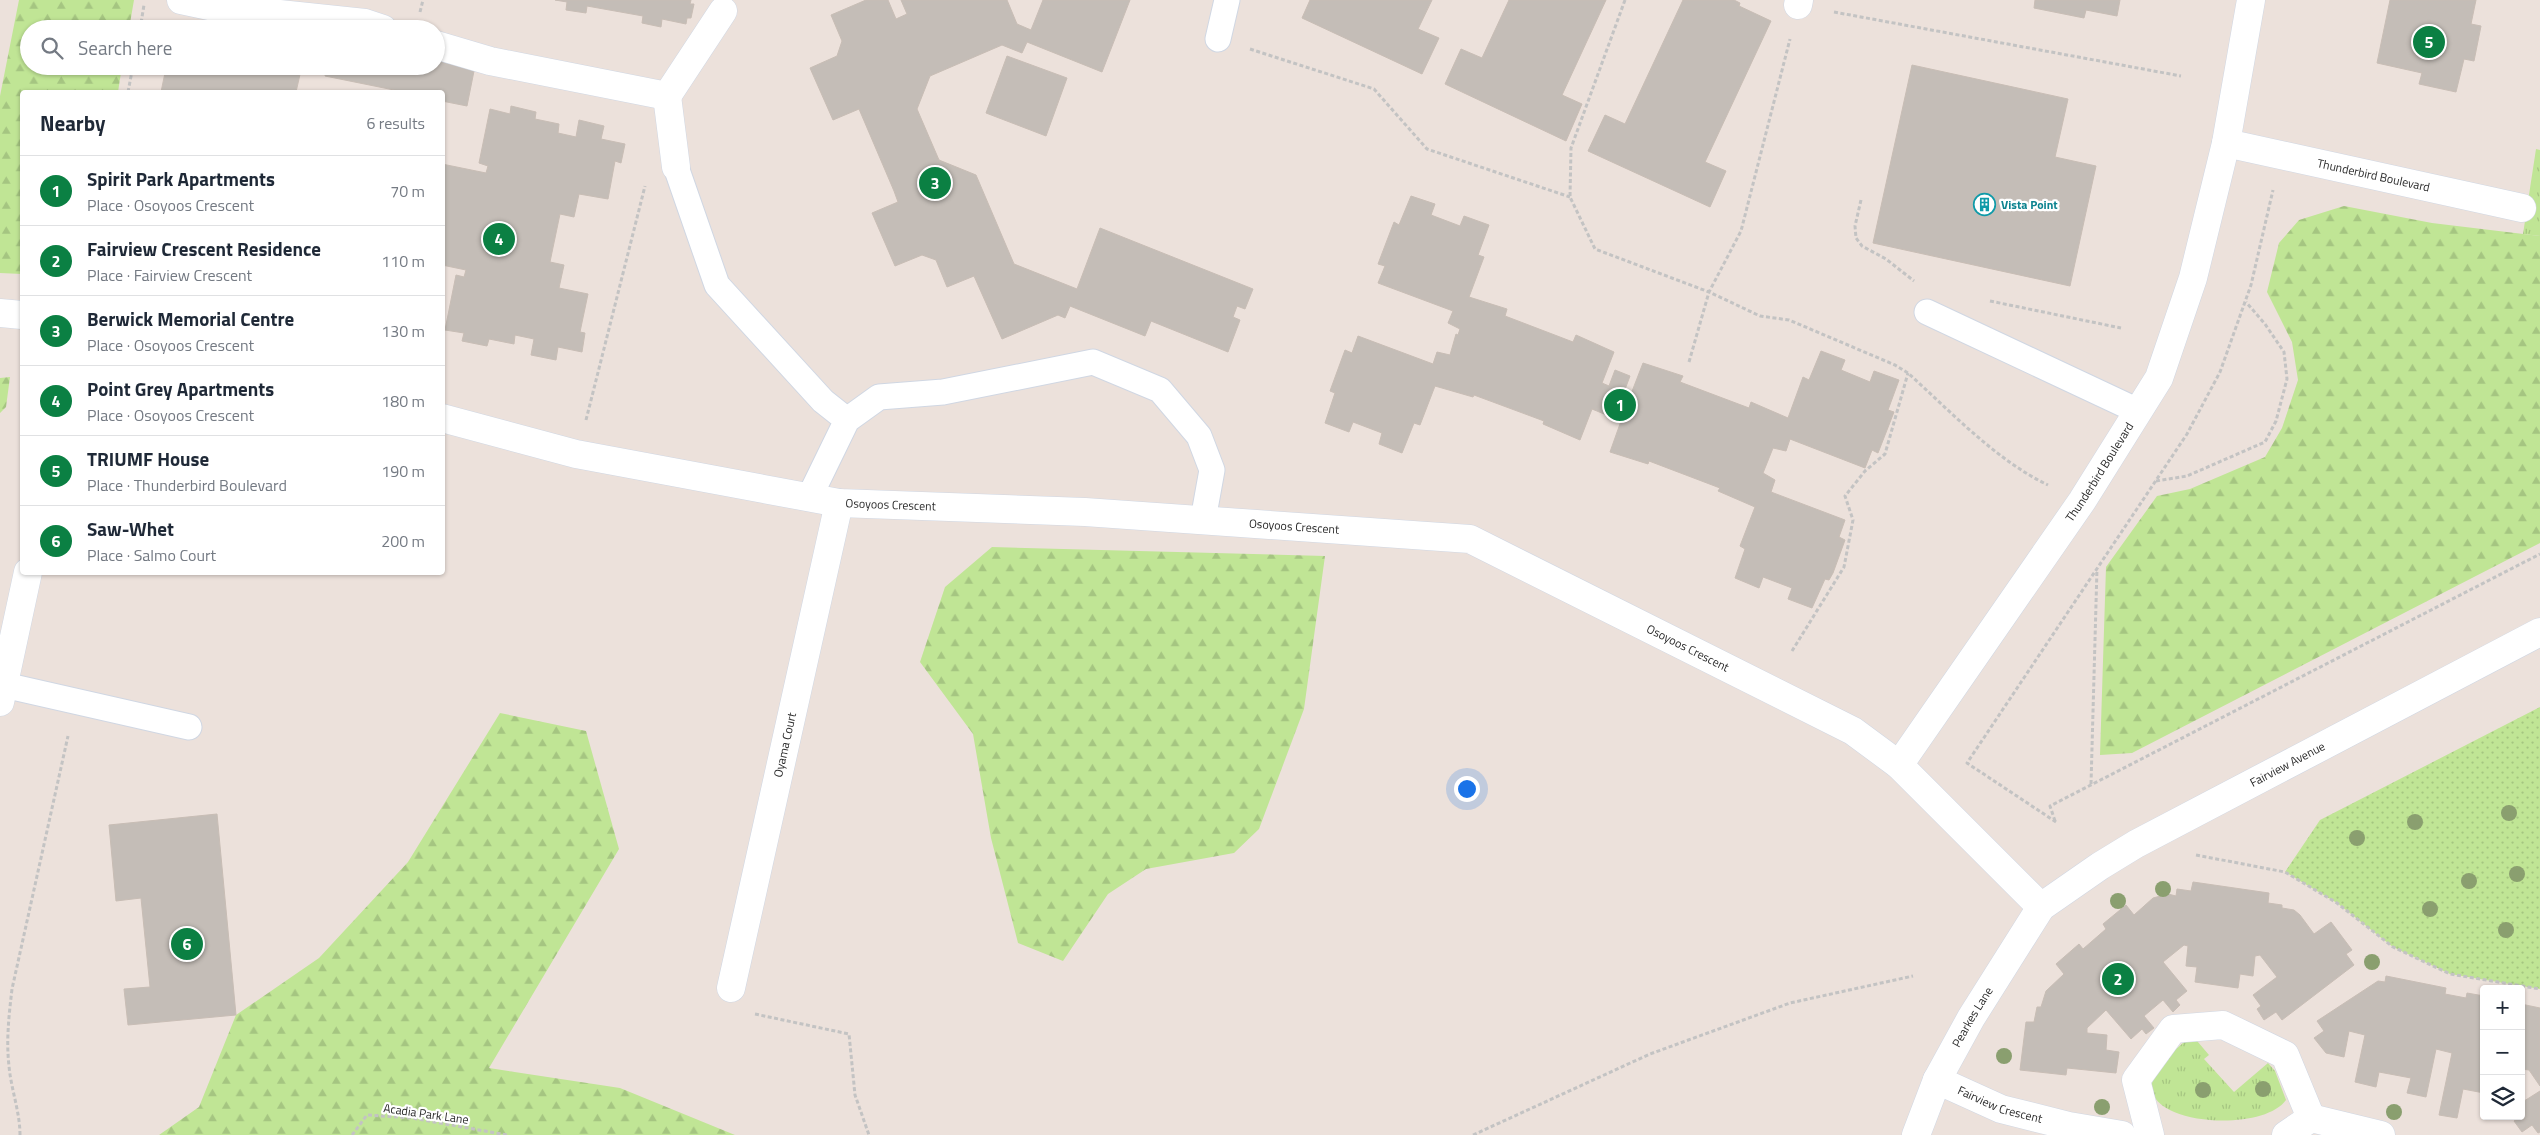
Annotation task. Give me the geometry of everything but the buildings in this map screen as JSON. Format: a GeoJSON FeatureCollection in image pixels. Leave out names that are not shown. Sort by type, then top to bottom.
{"type":"FeatureCollection","features":[{"type":"Feature","properties":{"kind":"street"},"geometry":{"type":"LineString","coordinates":[[181,0],[214,7],[337,20]]}},
{"type":"Feature","properties":{"kind":"street","name":"Thunderbird Boulevard"},"geometry":{"type":"LineString","coordinates":[[1898,765],[2082,502],[2159,378],[2193,278],[2226,143],[2251,0]]}},
{"type":"Feature","properties":{"kind":"street"},"geometry":{"type":"LineString","coordinates":[[676,167],[668,96],[723,11]]}},
{"type":"Feature","properties":{"kind":"street"},"geometry":{"type":"LineString","coordinates":[[445,48],[490,61],[668,96]]}},
{"type":"Feature","properties":{"kind":"street","name":"Thunderbird Boulevard"},"geometry":{"type":"LineString","coordinates":[[2226,143],[2522,208]]}},
{"type":"Feature","properties":{"kind":"street"},"geometry":{"type":"LineString","coordinates":[[0,313],[20,315]]}},
{"type":"Feature","properties":{"kind":"street","name":"Osoyoos Crescent"},"geometry":{"type":"LineString","coordinates":[[445,419],[576,454],[838,503],[1085,512],[1470,539],[1852,731],[1898,765],[2041,907]]}},
{"type":"Feature","properties":{"kind":"street","name":"Oyama Court"},"geometry":{"type":"LineString","coordinates":[[731,988],[838,503]]}},
{"type":"Feature","properties":{"kind":"street"},"geometry":{"type":"LineString","coordinates":[[2,694],[27,575]]}},
{"type":"Feature","properties":{"kind":"street","name":"Fairview Avenue"},"geometry":{"type":"LineString","coordinates":[[2041,907],[2100,866],[2136,844],[2540,632]]}},
{"type":"Feature","properties":{"kind":"street","name":"Pearkes Lane"},"geometry":{"type":"LineString","coordinates":[[1916,1135],[1937,1080],[1971,1018],[2041,907]]}},
{"type":"Feature","properties":{"kind":"street"},"geometry":{"type":"LineString","coordinates":[[2150,1135],[2136,1080],[2173,1029],[2224,1024],[2285,1055],[2311,1118]]}},
{"type":"Feature","properties":{"kind":"street","name":"Fairview Crescent"},"geometry":{"type":"LineString","coordinates":[[1937,1080],[2001,1109],[2069,1126],[2122,1135]]}},
{"type":"Feature","properties":{"kind":"street"},"geometry":{"type":"LineString","coordinates":[[2286,1135],[2311,1118],[2381,1135]]}},
{"type":"Feature","properties":{"kind":"lane"},"geometry":{"type":"LineString","coordinates":[[1218,38],[1227,0]]}},
{"type":"Feature","properties":{"kind":"lane"},"geometry":{"type":"LineString","coordinates":[[676,167],[717,285],[823,401],[846,420]]}},
{"type":"Feature","properties":{"kind":"lane"},"geometry":{"type":"LineString","coordinates":[[1927,312],[2138,411]]}},
{"type":"Feature","properties":{"kind":"lane"},"geometry":{"type":"LineString","coordinates":[[809,498],[846,420],[879,397],[943,392],[1093,362],[1160,390],[1199,436],[1212,470],[1203,520]]}},
{"type":"Feature","properties":{"kind":"lane"},"geometry":{"type":"LineString","coordinates":[[2,694],[74,702],[189,727]]}},
{"type":"Feature","properties":{"kind":"path"},"geometry":{"type":"LineString","coordinates":[[142,20],[145,0]]}},
{"type":"Feature","properties":{"kind":"path"},"geometry":{"type":"LineString","coordinates":[[1625,0],[1571,148],[1570,197],[1595,249],[1709,292],[1760,316],[1789,320],[1895,365],[1908,373],[1982,440],[2031,477],[2082,502]]}},
{"type":"Feature","properties":{"kind":"path"},"geometry":{"type":"LineString","coordinates":[[1689,362],[1709,292],[1741,231],[1799,2],[2181,76]]}},
{"type":"Feature","properties":{"kind":"path"},"geometry":{"type":"LineString","coordinates":[[1218,38],[1374,88],[1426,149],[1570,197]]}},
{"type":"Feature","properties":{"kind":"path"},"geometry":{"type":"LineString","coordinates":[[128,90],[131,75]]}},
{"type":"Feature","properties":{"kind":"path"},"geometry":{"type":"LineString","coordinates":[[2282,154],[2251,285],[2220,372],[2187,434],[1967,763],[2056,822],[2050,806],[2540,554]]}},
{"type":"Feature","properties":{"kind":"path"},"geometry":{"type":"LineString","coordinates":[[576,454],[646,180]]}},
{"type":"Feature","properties":{"kind":"path"},"geometry":{"type":"LineString","coordinates":[[1861,200],[1855,226],[1856,238],[1862,246],[1886,258],[1913,280],[1921,282]]}},
{"type":"Feature","properties":{"kind":"path"},"geometry":{"type":"LineString","coordinates":[[1980,299],[2121,328]]}},
{"type":"Feature","properties":{"kind":"path"},"geometry":{"type":"LineString","coordinates":[[2155,482],[2187,476],[2265,442],[2276,421],[2287,379],[2284,352],[2265,324],[2245,302]]}},
{"type":"Feature","properties":{"kind":"path"},"geometry":{"type":"LineString","coordinates":[[1792,651],[1844,567],[1853,520],[1845,496],[1865,471],[1885,454],[1908,373]]}},
{"type":"Feature","properties":{"kind":"path"},"geometry":{"type":"LineString","coordinates":[[2091,785],[2097,568]]}},
{"type":"Feature","properties":{"kind":"path"},"geometry":{"type":"LineString","coordinates":[[20,1135],[20,1122],[8,1064],[8,1027],[12,989],[61,772],[74,702]]}},
{"type":"Feature","properties":{"kind":"path"},"geometry":{"type":"LineString","coordinates":[[2136,844],[2285,872],[2337,903],[2393,947],[2450,974],[2540,989]]}},
{"type":"Feature","properties":{"kind":"path"},"geometry":{"type":"LineString","coordinates":[[1473,1135],[1650,1054],[1781,1006],[1913,976]]}},
{"type":"Feature","properties":{"kind":"path"},"geometry":{"type":"LineString","coordinates":[[731,988],[740,1011],[849,1034],[854,1094],[869,1135]]}},
{"type":"Feature","properties":{"kind":"path","name":"Acadia Park Lane"},"geometry":{"type":"LineString","coordinates":[[352,1135],[366,1115],[412,1118],[507,1135]]}},
{"type":"Feature","properties":{"kind":"green space"},"geometry":{"type":"Polygon","coordinates":[[[19,0],[134,0],[131,20],[20,20],[20,75],[121,75],[118,90],[20,90],[20,274],[0,273],[0,96],[19,0]]]}},
{"type":"Feature","properties":{"kind":"green space"},"geometry":{"type":"Polygon","coordinates":[[[2536,149],[2540,150],[2540,236],[2523,234],[2536,149]]]}},
{"type":"Feature","properties":{"kind":"green space"},"geometry":{"type":"Polygon","coordinates":[[[2344,206],[2432,223],[2540,236],[2540,543],[2132,753],[2100,755],[2106,567],[2157,496],[2190,489],[2265,457],[2282,428],[2298,380],[2292,342],[2267,292],[2279,243],[2299,220],[2344,206]]]}},
{"type":"Feature","properties":{"kind":"green space"},"geometry":{"type":"Polygon","coordinates":[[[10,377],[6,407],[0,413],[0,378],[10,377]]]}},
{"type":"Feature","properties":{"kind":"green space"},"geometry":{"type":"Polygon","coordinates":[[[992,547],[1325,556],[1304,709],[1259,829],[1234,853],[1146,869],[1108,894],[1063,961],[1018,943],[991,838],[973,734],[920,662],[945,587],[992,547]]]}},
{"type":"Feature","properties":{"kind":"green space"},"geometry":{"type":"Polygon","coordinates":[[[2540,707],[2540,989],[2450,974],[2393,947],[2337,903],[2285,872],[2320,820],[2540,707]]]}},
{"type":"Feature","properties":{"kind":"green space"},"geometry":{"type":"Polygon","coordinates":[[[500,713],[586,731],[619,849],[489,1068],[620,1088],[735,1135],[159,1135],[199,1107],[236,1015],[319,958],[408,862],[500,713]]]}},
{"type":"Feature","properties":{"kind":"green space"},"geometry":{"type":"Polygon","coordinates":[[[2192,1035],[2209,1055],[2204,1059],[2234,1092],[2268,1063],[2275,1071],[2286,1100],[2272,1111],[2252,1118],[2228,1120],[2203,1119],[2180,1114],[2162,1105],[2153,1093],[2154,1077],[2166,1059],[2192,1035]]]}},
{"type":"Feature","properties":{"kind":"place","name":"TRIUMF House"},"geometry":{"type":"Point","coordinates":[2429,42]}},
{"type":"Feature","properties":{"kind":"place","name":"Berwick Memorial Centre"},"geometry":{"type":"Point","coordinates":[935,183]}},
{"type":"Feature","properties":{"kind":"place","name":"Vista Point"},"geometry":{"type":"Point","coordinates":[1985,205]}},
{"type":"Feature","properties":{"kind":"place","name":"Point Grey Apartments"},"geometry":{"type":"Point","coordinates":[499,239]}},
{"type":"Feature","properties":{"kind":"place","name":"Spirit Park Apartments"},"geometry":{"type":"Point","coordinates":[1620,405]}},
{"type":"Feature","properties":{"kind":"place","name":"Saw-Whet"},"geometry":{"type":"Point","coordinates":[187,944]}},
{"type":"Feature","properties":{"kind":"place","name":"Fairview Crescent Residence"},"geometry":{"type":"Point","coordinates":[2118,979]}}]}
